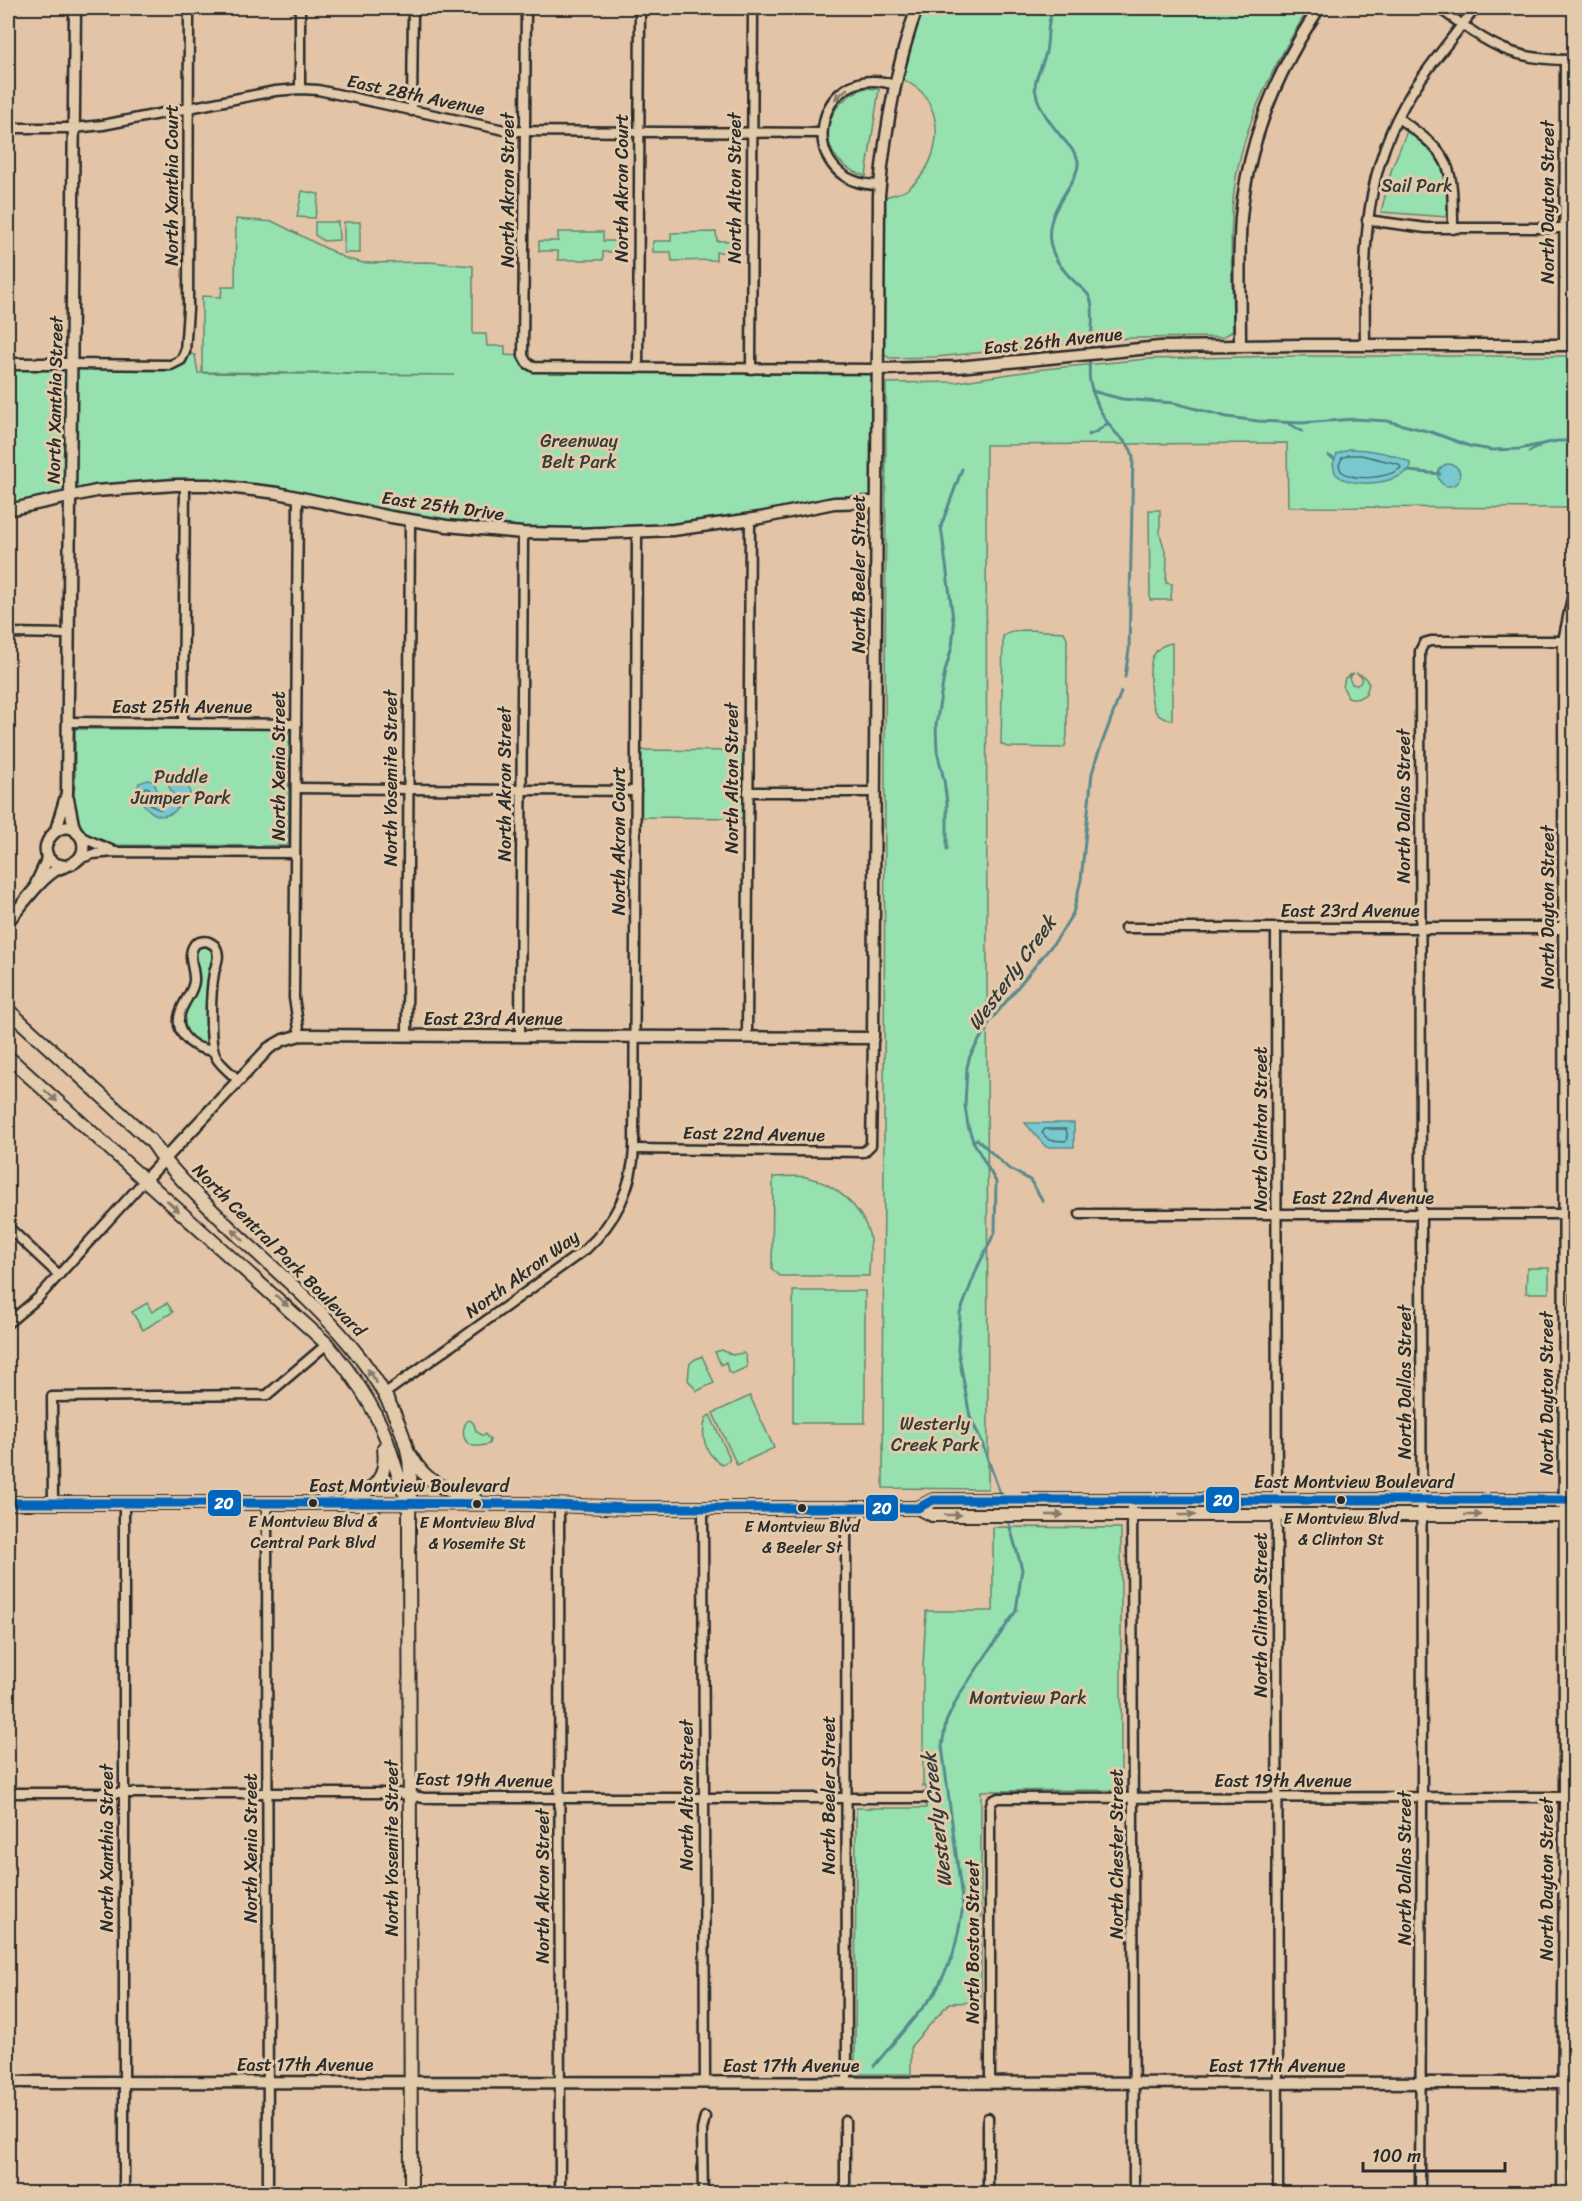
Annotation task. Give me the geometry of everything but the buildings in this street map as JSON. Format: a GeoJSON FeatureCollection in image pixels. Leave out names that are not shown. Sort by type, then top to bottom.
{"type":"FeatureCollection","features":[{"type":"Feature","properties":{"kind":"main road","name":"North Central Park Boulevard"},"geometry":{"type":"LineString","coordinates":[[8,1010],[151,1141],[164,1159],[212,1209],[319,1312],[357,1355],[384,1394],[406,1447],[411,1480],[409,1503]]}},
{"type":"Feature","properties":{"kind":"main road","name":"North Central Park Boulevard"},"geometry":{"type":"LineString","coordinates":[[8,1057],[144,1181],[272,1292],[327,1344],[353,1377],[380,1423],[401,1487],[409,1503]]}},
{"type":"Feature","properties":{"kind":"main road"},"geometry":{"type":"LineString","coordinates":[[336,1503],[363,1494],[379,1480],[384,1467],[385,1455],[380,1423]]}},
{"type":"Feature","properties":{"kind":"main road"},"geometry":{"type":"LineString","coordinates":[[406,1447],[416,1467],[426,1478],[451,1492],[488,1504]]}},
{"type":"Feature","properties":{"kind":"main road","name":"East Montview Boulevard"},"geometry":{"type":"LineString","coordinates":[[8,1503],[409,1503],[846,1509],[918,1508],[933,1500],[1569,1500]]}},
{"type":"Feature","properties":{"kind":"main road","name":"North Yosemite Street"},"geometry":{"type":"LineString","coordinates":[[409,1503],[411,2193]]}},
{"type":"Feature","properties":{"kind":"main road","name":"East Montview Boulevard"},"geometry":{"type":"LineString","coordinates":[[918,1508],[932,1515],[1569,1515]]}},
{"type":"Feature","properties":{"kind":"street","name":"North Xanthia Street"},"geometry":{"type":"LineString","coordinates":[[75,8],[67,793],[73,824],[79,835]]}},
{"type":"Feature","properties":{"kind":"street","name":"North Xanthia Court"},"geometry":{"type":"LineString","coordinates":[[72,364],[171,365],[181,360],[185,352],[188,309],[189,8]]}},
{"type":"Feature","properties":{"kind":"street"},"geometry":{"type":"LineString","coordinates":[[300,8],[300,89]]}},
{"type":"Feature","properties":{"kind":"street"},"geometry":{"type":"LineString","coordinates":[[412,111],[413,8]]}},
{"type":"Feature","properties":{"kind":"street","name":"North Akron Street"},"geometry":{"type":"LineString","coordinates":[[526,8],[523,356],[527,363],[534,367]]}},
{"type":"Feature","properties":{"kind":"street","name":"North Akron Court"},"geometry":{"type":"LineString","coordinates":[[638,368],[640,8]]}},
{"type":"Feature","properties":{"kind":"street","name":"North Alton Street"},"geometry":{"type":"LineString","coordinates":[[751,369],[753,8]]}},
{"type":"Feature","properties":{"kind":"street","name":"North Beeler Street"},"geometry":{"type":"LineString","coordinates":[[871,1145],[880,185],[884,145],[895,85],[917,8]]}},
{"type":"Feature","properties":{"kind":"street"},"geometry":{"type":"LineString","coordinates":[[1240,346],[1241,217],[1253,149],[1275,84],[1300,37],[1319,8]]}},
{"type":"Feature","properties":{"kind":"street"},"geometry":{"type":"LineString","coordinates":[[1439,8],[1488,42],[1514,54],[1530,58],[1570,61]]}},
{"type":"Feature","properties":{"kind":"street"},"geometry":{"type":"LineString","coordinates":[[1365,345],[1367,220],[1377,174],[1398,118],[1412,93],[1475,8]]}},
{"type":"Feature","properties":{"kind":"street","name":"North Dayton Street"},"geometry":{"type":"LineString","coordinates":[[1569,345],[1564,228],[1570,61]]}},
{"type":"Feature","properties":{"kind":"street"},"geometry":{"type":"LineString","coordinates":[[880,185],[865,185],[849,180],[837,170],[830,162],[822,145],[823,121],[832,102],[849,87],[870,81],[895,85]]}},
{"type":"Feature","properties":{"kind":"street","name":"East 28th Avenue"},"geometry":{"type":"LineString","coordinates":[[8,128],[74,128],[103,125],[254,95],[300,89],[318,90],[499,129],[525,132],[822,133]]}},
{"type":"Feature","properties":{"kind":"street"},"geometry":{"type":"LineString","coordinates":[[1398,118],[1429,140],[1446,162],[1453,187],[1453,229]]}},
{"type":"Feature","properties":{"kind":"street"},"geometry":{"type":"LineString","coordinates":[[1367,220],[1425,228],[1564,228]]}},
{"type":"Feature","properties":{"kind":"street","name":"East 26th Avenue"},"geometry":{"type":"LineString","coordinates":[[534,367],[948,368],[1160,347],[1569,345]]}},
{"type":"Feature","properties":{"kind":"street"},"geometry":{"type":"LineString","coordinates":[[8,364],[72,364]]}},
{"type":"Feature","properties":{"kind":"street"},"geometry":{"type":"LineString","coordinates":[[183,723],[184,484]]}},
{"type":"Feature","properties":{"kind":"street","name":"East 25th Drive"},"geometry":{"type":"LineString","coordinates":[[8,510],[70,495],[184,484],[249,489],[298,497],[410,521],[524,533],[578,534],[637,532],[750,520],[834,502],[876,502]]}},
{"type":"Feature","properties":{"kind":"street","name":"North Xenia Street"},"geometry":{"type":"LineString","coordinates":[[298,497],[294,998],[300,1035]]}},
{"type":"Feature","properties":{"kind":"street","name":"North Alton Street"},"geometry":{"type":"LineString","coordinates":[[747,1037],[750,520]]}},
{"type":"Feature","properties":{"kind":"street","name":"North Yosemite Street"},"geometry":{"type":"LineString","coordinates":[[407,1035],[410,521]]}},
{"type":"Feature","properties":{"kind":"street","name":"North Akron Court"},"geometry":{"type":"LineString","coordinates":[[634,1149],[637,532]]}},
{"type":"Feature","properties":{"kind":"street","name":"North Akron Street"},"geometry":{"type":"LineString","coordinates":[[520,1035],[524,533]]}},
{"type":"Feature","properties":{"kind":"street","name":"North Dayton Street"},"geometry":{"type":"LineString","coordinates":[[1563,2193],[1563,2083],[1570,1797],[1569,641],[1575,593]]}},
{"type":"Feature","properties":{"kind":"street"},"geometry":{"type":"LineString","coordinates":[[8,633],[69,634]]}},
{"type":"Feature","properties":{"kind":"street","name":"North Dallas Street"},"geometry":{"type":"LineString","coordinates":[[1420,2193],[1422,1798],[1420,654],[1424,643],[1434,641],[1569,641]]}},
{"type":"Feature","properties":{"kind":"street","name":"East 25th Avenue"},"geometry":{"type":"LineString","coordinates":[[68,723],[296,724]]}},
{"type":"Feature","properties":{"kind":"street"},"geometry":{"type":"LineString","coordinates":[[296,788],[636,791]]}},
{"type":"Feature","properties":{"kind":"street"},"geometry":{"type":"LineString","coordinates":[[748,792],[874,792]]}},
{"type":"Feature","properties":{"kind":"street","name":"North Xanthia Street"},"geometry":{"type":"LineString","coordinates":[[56,830],[67,793]]}},
{"type":"Feature","properties":{"kind":"street"},"geometry":{"type":"LineString","coordinates":[[32,894],[46,862],[46,843],[56,830],[67,828],[114,852]]}},
{"type":"Feature","properties":{"kind":"street"},"geometry":{"type":"LineString","coordinates":[[79,835],[83,848],[79,859]]}},
{"type":"Feature","properties":{"kind":"street"},"geometry":{"type":"LineString","coordinates":[[8,921],[47,876],[93,854],[114,852],[295,853]]}},
{"type":"Feature","properties":{"kind":"street"},"geometry":{"type":"LineString","coordinates":[[47,854],[54,862],[64,866]]}},
{"type":"Feature","properties":{"kind":"street","name":"East 23rd Avenue"},"geometry":{"type":"LineString","coordinates":[[1125,928],[1569,928]]}},
{"type":"Feature","properties":{"kind":"street","name":"North Clinton Street"},"geometry":{"type":"LineString","coordinates":[[1276,928],[1278,2193]]}},
{"type":"Feature","properties":{"kind":"street"},"geometry":{"type":"LineString","coordinates":[[213,1051],[190,1044],[183,1034],[180,1023],[180,1012],[194,981],[190,953],[195,944],[203,941],[215,946],[218,956],[213,984],[211,1038],[213,1051],[219,1062],[238,1080]]}},
{"type":"Feature","properties":{"kind":"street","name":"East 23rd Avenue"},"geometry":{"type":"LineString","coordinates":[[144,1181],[269,1048],[283,1040],[300,1035],[873,1038]]}},
{"type":"Feature","properties":{"kind":"street","name":"East 22nd Avenue"},"geometry":{"type":"LineString","coordinates":[[634,1149],[864,1152],[871,1145]]}},
{"type":"Feature","properties":{"kind":"street","name":"North Akron Way"},"geometry":{"type":"LineString","coordinates":[[384,1394],[586,1249],[598,1238],[610,1224],[626,1192],[634,1149]]}},
{"type":"Feature","properties":{"kind":"street"},"geometry":{"type":"LineString","coordinates":[[8,1331],[11,1320],[38,1298],[144,1181]]}},
{"type":"Feature","properties":{"kind":"street","name":"East 22nd Avenue"},"geometry":{"type":"LineString","coordinates":[[1080,1214],[1569,1214]]}},
{"type":"Feature","properties":{"kind":"street"},"geometry":{"type":"LineString","coordinates":[[8,1227],[59,1275]]}},
{"type":"Feature","properties":{"kind":"street"},"geometry":{"type":"LineString","coordinates":[[53,1503],[52,1397],[267,1395],[327,1344]]}},
{"type":"Feature","properties":{"kind":"street","name":"North Chester Street"},"geometry":{"type":"LineString","coordinates":[[1132,1500],[1134,2193]]}},
{"type":"Feature","properties":{"kind":"street","name":"North Xanthia Street"},"geometry":{"type":"LineString","coordinates":[[124,1503],[124,2193]]}},
{"type":"Feature","properties":{"kind":"street","name":"North Xenia Street"},"geometry":{"type":"LineString","coordinates":[[267,1503],[268,2193]]}},
{"type":"Feature","properties":{"kind":"street","name":"North Akron Street"},"geometry":{"type":"LineString","coordinates":[[559,1506],[560,2193]]}},
{"type":"Feature","properties":{"kind":"street","name":"North Alton Street"},"geometry":{"type":"LineString","coordinates":[[703,1508],[705,2082]]}},
{"type":"Feature","properties":{"kind":"street","name":"North Beeler Street"},"geometry":{"type":"LineString","coordinates":[[846,1509],[847,2082]]}},
{"type":"Feature","properties":{"kind":"street","name":"East 19th Avenue"},"geometry":{"type":"LineString","coordinates":[[8,1793],[397,1793],[424,1798],[925,1798]]}},
{"type":"Feature","properties":{"kind":"street","name":"East 19th Avenue"},"geometry":{"type":"LineString","coordinates":[[992,1801],[998,1798],[1570,1797]]}},
{"type":"Feature","properties":{"kind":"street","name":"North Boston Street"},"geometry":{"type":"LineString","coordinates":[[990,2082],[990,1808],[992,1801]]}},
{"type":"Feature","properties":{"kind":"street","name":"East 17th Avenue"},"geometry":{"type":"LineString","coordinates":[[8,2082],[1575,2083]]}},
{"type":"Feature","properties":{"kind":"street"},"geometry":{"type":"LineString","coordinates":[[703,2193],[702,2130],[705,2117]]}},
{"type":"Feature","properties":{"kind":"street"},"geometry":{"type":"LineString","coordinates":[[988,2118],[988,2193]]}},
{"type":"Feature","properties":{"kind":"street"},"geometry":{"type":"LineString","coordinates":[[845,2121],[845,2193]]}},
{"type":"Feature","properties":{"kind":"green space"},"geometry":{"type":"Polygon","coordinates":[[[924,8],[1309,8],[1273,70],[1254,115],[1239,161],[1232,220],[1233,331],[1223,337],[1130,338],[935,357],[889,358],[882,352],[884,197],[904,191],[916,181],[925,171],[935,147],[935,121],[931,108],[923,93],[903,79],[911,45],[924,8]]]}},
{"type":"Feature","properties":{"kind":"green space"},"geometry":{"type":"Polygon","coordinates":[[[865,88],[879,89],[866,176],[849,169],[837,159],[830,146],[828,133],[830,120],[837,107],[849,96],[865,88]]]}},
{"type":"Feature","properties":{"kind":"green space","name":"Sail Park"},"geometry":{"type":"Polygon","coordinates":[[[1407,131],[1429,148],[1442,167],[1447,189],[1447,217],[1381,212],[1392,168],[1407,131]]]}},
{"type":"Feature","properties":{"kind":"green space"},"geometry":{"type":"Polygon","coordinates":[[[302,191],[319,194],[315,218],[297,217],[302,191]]]}},
{"type":"Feature","properties":{"kind":"green space","name":"Greenway Belt Park"},"geometry":{"type":"Polygon","coordinates":[[[236,219],[274,222],[347,259],[364,263],[429,262],[473,266],[473,334],[486,334],[487,346],[505,346],[505,355],[523,356],[527,363],[877,369],[876,502],[673,530],[483,530],[249,489],[126,488],[8,510],[8,364],[171,365],[185,352],[195,355],[198,373],[454,375],[202,372],[202,296],[221,297],[222,287],[235,287],[236,219]]]}},
{"type":"Feature","properties":{"kind":"green space"},"geometry":{"type":"Polygon","coordinates":[[[315,222],[338,222],[339,240],[324,241],[315,235],[315,222]]]}},
{"type":"Feature","properties":{"kind":"green space"},"geometry":{"type":"Polygon","coordinates":[[[344,222],[360,222],[360,253],[344,253],[344,222]]]}},
{"type":"Feature","properties":{"kind":"green space"},"geometry":{"type":"Polygon","coordinates":[[[558,232],[603,232],[603,241],[619,241],[618,252],[603,252],[603,260],[558,260],[558,251],[539,251],[539,241],[558,241],[558,232]]]}},
{"type":"Feature","properties":{"kind":"green space"},"geometry":{"type":"Polygon","coordinates":[[[716,232],[717,241],[733,241],[733,252],[716,252],[716,260],[672,261],[671,252],[653,252],[653,241],[671,241],[671,233],[716,232]]]}},
{"type":"Feature","properties":{"kind":"green space","name":"Westerly Creek Park"},"geometry":{"type":"Polygon","coordinates":[[[1295,356],[1574,356],[1574,508],[1288,507],[1287,443],[986,445],[988,1489],[883,1488],[886,383],[957,382],[1044,369],[1147,359],[1295,356]]]}},
{"type":"Feature","properties":{"kind":"green space"},"geometry":{"type":"Polygon","coordinates":[[[1149,510],[1160,510],[1160,534],[1167,558],[1166,583],[1172,584],[1171,600],[1150,600],[1149,510]]]}},
{"type":"Feature","properties":{"kind":"green space"},"geometry":{"type":"Polygon","coordinates":[[[1013,631],[1064,632],[1067,638],[1067,736],[1065,746],[1062,748],[1007,747],[1001,744],[1003,636],[1013,631]]]}},
{"type":"Feature","properties":{"kind":"green space"},"geometry":{"type":"Polygon","coordinates":[[[1172,643],[1172,720],[1159,716],[1156,712],[1152,700],[1150,675],[1151,661],[1155,653],[1166,644],[1172,643]]]}},
{"type":"Feature","properties":{"kind":"green space"},"geometry":{"type":"Polygon","coordinates":[[[1354,673],[1349,678],[1352,684],[1357,685],[1361,682],[1362,677],[1356,673],[1364,676],[1369,684],[1366,694],[1357,699],[1348,697],[1343,687],[1345,678],[1354,673]]]}},
{"type":"Feature","properties":{"kind":"green space","name":"Puddle Jumper Park"},"geometry":{"type":"Polygon","coordinates":[[[75,729],[289,729],[288,846],[114,845],[98,841],[80,826],[74,812],[75,729]]]}},
{"type":"Feature","properties":{"kind":"green space"},"geometry":{"type":"Polygon","coordinates":[[[636,750],[748,751],[748,818],[635,817],[636,750]]]}},
{"type":"Feature","properties":{"kind":"green space"},"geometry":{"type":"Polygon","coordinates":[[[204,944],[213,948],[214,958],[209,977],[208,1046],[195,1042],[187,1034],[184,1023],[185,1011],[194,989],[196,947],[204,944]]]}},
{"type":"Feature","properties":{"kind":"green space"},"geometry":{"type":"Polygon","coordinates":[[[802,1176],[816,1180],[836,1191],[853,1206],[869,1234],[869,1276],[780,1276],[772,1269],[773,1177],[802,1176]]]}},
{"type":"Feature","properties":{"kind":"green space"},"geometry":{"type":"Polygon","coordinates":[[[1527,1268],[1549,1268],[1549,1293],[1526,1293],[1527,1268]]]}},
{"type":"Feature","properties":{"kind":"green space"},"geometry":{"type":"Polygon","coordinates":[[[793,1291],[865,1291],[865,1423],[793,1423],[793,1291]]]}},
{"type":"Feature","properties":{"kind":"green space"},"geometry":{"type":"Polygon","coordinates":[[[147,1303],[152,1312],[167,1303],[173,1312],[143,1330],[132,1312],[147,1303]]]}},
{"type":"Feature","properties":{"kind":"green space"},"geometry":{"type":"Polygon","coordinates":[[[722,1350],[732,1355],[743,1353],[746,1356],[747,1367],[732,1374],[728,1371],[726,1362],[721,1365],[715,1352],[722,1350]]]}},
{"type":"Feature","properties":{"kind":"green space"},"geometry":{"type":"Polygon","coordinates":[[[702,1356],[714,1383],[697,1391],[688,1380],[689,1367],[690,1363],[702,1356]]]}},
{"type":"Feature","properties":{"kind":"green space"},"geometry":{"type":"Polygon","coordinates":[[[750,1396],[774,1448],[737,1465],[713,1413],[750,1396]]]}},
{"type":"Feature","properties":{"kind":"green space"},"geometry":{"type":"Polygon","coordinates":[[[710,1415],[729,1456],[729,1461],[722,1464],[711,1456],[705,1444],[704,1425],[706,1418],[710,1415]]]}},
{"type":"Feature","properties":{"kind":"green space"},"geometry":{"type":"Polygon","coordinates":[[[470,1420],[476,1431],[483,1436],[485,1434],[490,1440],[489,1444],[476,1446],[467,1442],[464,1428],[470,1420]]]}},
{"type":"Feature","properties":{"kind":"green space","name":"Montview Park"},"geometry":{"type":"Polygon","coordinates":[[[993,1527],[1121,1528],[1121,1790],[981,1791],[981,2002],[949,2003],[911,2046],[911,2074],[855,2074],[856,1808],[926,1808],[926,1786],[923,1786],[923,1666],[926,1611],[993,1611],[993,1527]]]}},
{"type":"Feature","properties":{"kind":"water"},"geometry":{"type":"Polygon","coordinates":[[[1349,449],[1388,454],[1410,463],[1411,467],[1396,478],[1385,481],[1351,482],[1335,473],[1333,464],[1337,454],[1349,449]]]}},
{"type":"Feature","properties":{"kind":"water"},"geometry":{"type":"Polygon","coordinates":[[[1445,464],[1453,464],[1460,471],[1460,479],[1453,486],[1445,486],[1438,479],[1438,471],[1445,464]]]}},
{"type":"Feature","properties":{"kind":"water"},"geometry":{"type":"Polygon","coordinates":[[[175,776],[180,776],[184,781],[177,782],[177,786],[189,785],[190,796],[168,815],[156,815],[147,808],[136,793],[139,783],[148,780],[154,782],[160,795],[168,799],[174,795],[169,787],[170,780],[175,776]]]}},
{"type":"Feature","properties":{"kind":"water"},"geometry":{"type":"Polygon","coordinates":[[[1025,1123],[1074,1123],[1074,1147],[1046,1147],[1025,1123]]]}},
{"type":"Feature","properties":{"kind":"waterway","name":"Westerly Creek"},"geometry":{"type":"LineString","coordinates":[[1054,8],[1051,13],[1045,56],[1035,87],[1040,106],[1073,150],[1078,161],[1074,178],[1053,217],[1050,241],[1059,264],[1089,296],[1092,313],[1090,382],[1099,408],[1114,431],[1128,445],[1133,456],[1129,650],[1125,677]]}},
{"type":"Feature","properties":{"kind":"waterway"},"geometry":{"type":"LineString","coordinates":[[1092,391],[1122,399],[1174,403],[1227,417],[1258,421],[1301,423],[1355,419],[1387,421],[1431,432],[1469,446],[1492,450],[1519,449],[1557,441],[1574,441]]}},
{"type":"Feature","properties":{"kind":"waterway"},"geometry":{"type":"LineString","coordinates":[[1088,435],[1108,423]]}},
{"type":"Feature","properties":{"kind":"waterway"},"geometry":{"type":"LineString","coordinates":[[1289,424],[1302,431]]}},
{"type":"Feature","properties":{"kind":"waterway"},"geometry":{"type":"LineString","coordinates":[[1529,452],[1539,446]]}},
{"type":"Feature","properties":{"kind":"waterway"},"geometry":{"type":"LineString","coordinates":[[1329,456],[1334,459]]}},
{"type":"Feature","properties":{"kind":"waterway"},"geometry":{"type":"LineString","coordinates":[[947,849],[947,803],[937,751],[936,725],[954,627],[941,526],[962,469]]}},
{"type":"Feature","properties":{"kind":"waterway"},"geometry":{"type":"LineString","coordinates":[[1408,471],[1440,474]]}},
{"type":"Feature","properties":{"kind":"waterway","name":"Westerly Creek"},"geometry":{"type":"LineString","coordinates":[[1001,1496],[981,1440],[970,1417],[958,1350],[960,1313],[978,1266],[995,1232],[996,1182],[973,1141],[968,1126],[965,1106],[967,1067],[970,1056],[991,1020],[1057,939],[1073,913],[1081,880],[1092,773],[1121,692]]}},
{"type":"Feature","properties":{"kind":"waterway"},"geometry":{"type":"LineString","coordinates":[[973,1141],[977,1139],[1008,1168],[1030,1180],[1043,1201]]}},
{"type":"Feature","properties":{"kind":"waterway","name":"Westerly Creek"},"geometry":{"type":"LineString","coordinates":[[874,2066],[935,1993],[952,1958],[957,1938],[963,1907],[942,1746],[946,1722],[959,1695],[1016,1611],[1022,1569],[1007,1517]]}},
{"type":"Feature","properties":{"kind":"transit line","name":"20"},"geometry":{"type":"LineString","coordinates":[[8,1503],[352,1503],[527,1504],[630,1508],[918,1508],[933,1500],[1574,1500]]}},
{"type":"Feature","properties":{"kind":"place","name":"E Montview Blvd & Clinton St"},"geometry":{"type":"Point","coordinates":[1341,1500]}},
{"type":"Feature","properties":{"kind":"place","name":"E Montview Blvd & Central Park Blvd"},"geometry":{"type":"Point","coordinates":[313,1503]}},
{"type":"Feature","properties":{"kind":"place","name":"E Montview Blvd & Yosemite St"},"geometry":{"type":"Point","coordinates":[477,1504]}},
{"type":"Feature","properties":{"kind":"place","name":"E Montview Blvd & Beeler St"},"geometry":{"type":"Point","coordinates":[802,1508]}}]}
